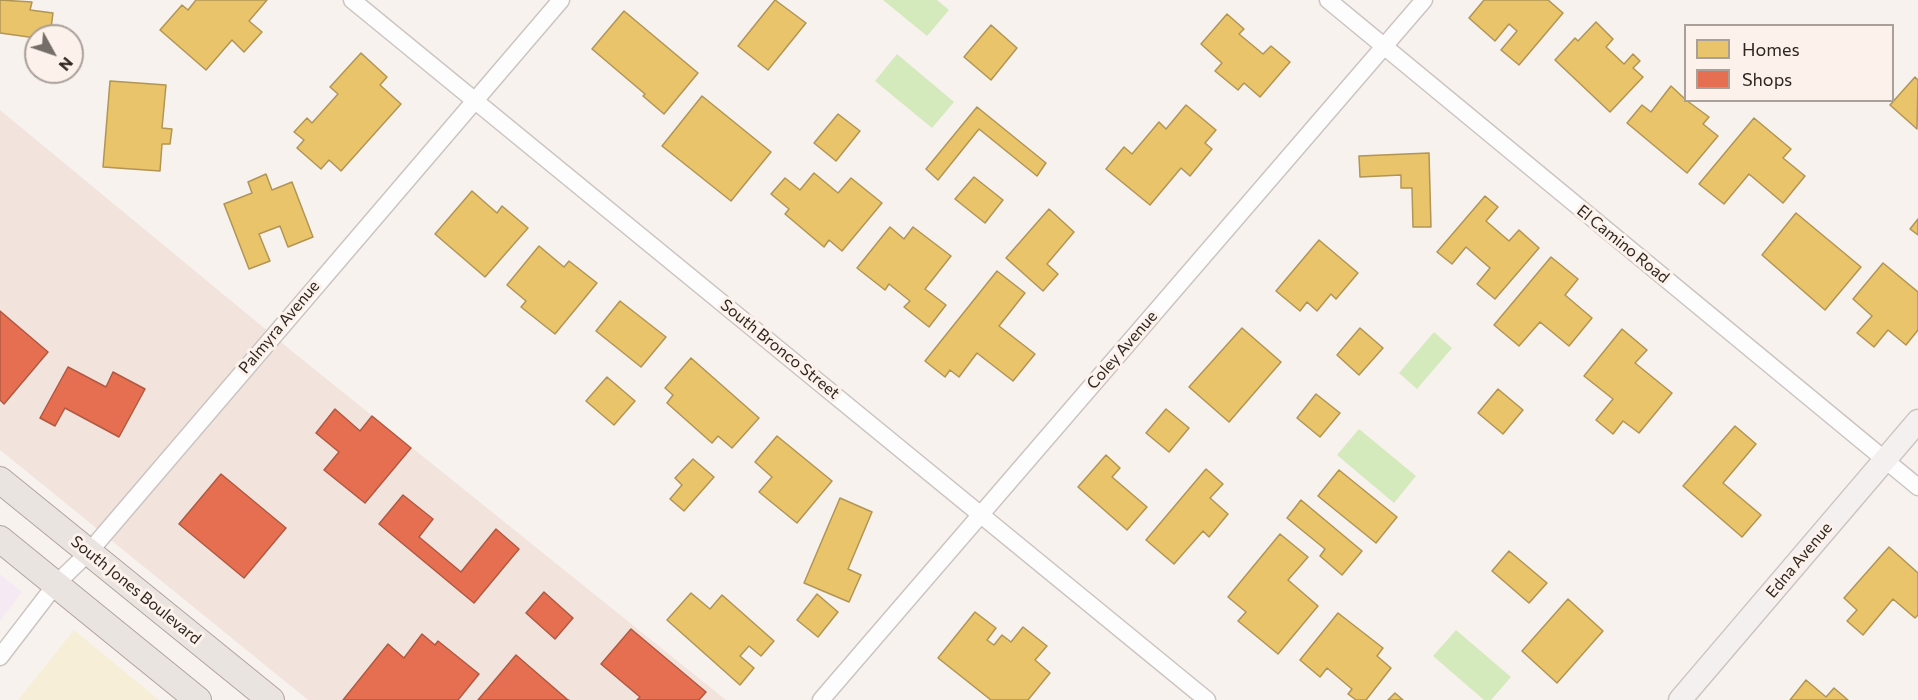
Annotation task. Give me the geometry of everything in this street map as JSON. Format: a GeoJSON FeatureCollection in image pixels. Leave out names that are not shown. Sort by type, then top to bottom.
{"type":"FeatureCollection","features":[{"type":"Feature","properties":{"kind":"main road","name":"South Jones Boulevard"},"geometry":{"type":"LineString","coordinates":[[0,480],[271,700]]}},
{"type":"Feature","properties":{"kind":"main road"},"geometry":{"type":"LineString","coordinates":[[0,539],[198,700]]}},
{"type":"Feature","properties":{"kind":"street","name":"South Bronco Street"},"geometry":{"type":"LineString","coordinates":[[352,0],[1207,700]]}},
{"type":"Feature","properties":{"kind":"street","name":"Palmyra Avenue"},"geometry":{"type":"LineString","coordinates":[[0,657],[56,584],[89,552],[561,0]]}},
{"type":"Feature","properties":{"kind":"street","name":"El Camino Road"},"geometry":{"type":"LineString","coordinates":[[1328,0],[1918,487]]}},
{"type":"Feature","properties":{"kind":"street","name":"Coley Avenue"},"geometry":{"type":"LineString","coordinates":[[821,700],[1424,0]]}},
{"type":"Feature","properties":{"kind":"street","name":"Edna Avenue"},"geometry":{"type":"LineString","coordinates":[[1680,700],[1918,421]]}},
{"type":"Feature","properties":{"kind":"shaded area"},"geometry":{"type":"Polygon","coordinates":[[[0,110],[298,356],[726,700],[308,700],[0,450],[0,110]]]}},
{"type":"Feature","properties":{"kind":"shaded area"},"geometry":{"type":"Polygon","coordinates":[[[0,574],[22,592],[0,621],[0,574]]]}},
{"type":"Feature","properties":{"kind":"green space"},"geometry":{"type":"Polygon","coordinates":[[[883,0],[937,0],[949,10],[927,36],[883,0]]]}},
{"type":"Feature","properties":{"kind":"green space"},"geometry":{"type":"Polygon","coordinates":[[[897,54],[954,102],[932,128],[875,81],[897,54]]]}},
{"type":"Feature","properties":{"kind":"green space"},"geometry":{"type":"Polygon","coordinates":[[[1434,332],[1452,348],[1417,389],[1399,373],[1434,332]]]}},
{"type":"Feature","properties":{"kind":"green space"},"geometry":{"type":"Polygon","coordinates":[[[1359,429],[1416,476],[1394,503],[1337,455],[1359,429]]]}},
{"type":"Feature","properties":{"kind":"green space"},"geometry":{"type":"Polygon","coordinates":[[[1456,630],[1511,677],[1491,700],[1484,700],[1433,656],[1456,630]]]}},
{"type":"Feature","properties":{"kind":"sand"},"geometry":{"type":"Polygon","coordinates":[[[74,630],[159,700],[18,700],[74,630]]]}},
{"type":"Feature","properties":{"kind":"building: Homes"},"geometry":{"type":"Polygon","coordinates":[[[0,0],[32,2],[30,10],[53,13],[52,24],[24,24],[24,36],[0,33],[0,0]]]}},
{"type":"Feature","properties":{"kind":"building: Homes"},"geometry":{"type":"Polygon","coordinates":[[[196,0],[267,0],[249,21],[262,32],[244,52],[232,40],[206,70],[160,30],[182,5],[188,10],[196,0]]]}},
{"type":"Feature","properties":{"kind":"building: Homes"},"geometry":{"type":"Polygon","coordinates":[[[775,0],[806,23],[768,70],[738,46],[775,0]]]}},
{"type":"Feature","properties":{"kind":"building: Homes"},"geometry":{"type":"Polygon","coordinates":[[[1484,0],[1548,0],[1563,13],[1519,65],[1501,50],[1517,31],[1509,24],[1495,41],[1469,18],[1484,0]]]}},
{"type":"Feature","properties":{"kind":"building: Homes"},"geometry":{"type":"Polygon","coordinates":[[[624,11],[698,73],[664,114],[643,96],[645,94],[592,49],[624,11]]]}},
{"type":"Feature","properties":{"kind":"building: Homes"},"geometry":{"type":"Polygon","coordinates":[[[1227,14],[1244,29],[1239,34],[1263,54],[1271,46],[1290,62],[1260,97],[1244,83],[1238,90],[1215,71],[1222,63],[1201,44],[1227,14]]]}},
{"type":"Feature","properties":{"kind":"building: Homes"},"geometry":{"type":"Polygon","coordinates":[[[1596,22],[1613,39],[1606,47],[1624,64],[1633,54],[1640,61],[1633,68],[1643,77],[1610,112],[1555,60],[1575,38],[1578,41],[1596,22]]]}},
{"type":"Feature","properties":{"kind":"building: Homes"},"geometry":{"type":"Polygon","coordinates":[[[991,25],[1017,48],[991,80],[964,57],[991,25]]]}},
{"type":"Feature","properties":{"kind":"building: Homes"},"geometry":{"type":"Polygon","coordinates":[[[361,53],[387,77],[380,85],[401,104],[341,171],[329,160],[321,169],[297,148],[304,140],[294,132],[307,118],[312,123],[338,94],[330,87],[361,53]]]}},
{"type":"Feature","properties":{"kind":"building: Homes"},"geometry":{"type":"Polygon","coordinates":[[[1915,77],[1918,80],[1917,129],[1890,105],[1915,77]]]}},
{"type":"Feature","properties":{"kind":"building: Homes"},"geometry":{"type":"Polygon","coordinates":[[[110,81],[166,85],[162,128],[172,129],[170,144],[162,144],[160,171],[103,167],[110,81]]]}},
{"type":"Feature","properties":{"kind":"building: Homes"},"geometry":{"type":"Polygon","coordinates":[[[1671,86],[1684,98],[1684,102],[1689,102],[1709,117],[1703,124],[1718,136],[1687,173],[1627,123],[1642,105],[1651,112],[1671,86]]]}},
{"type":"Feature","properties":{"kind":"building: Homes"},"geometry":{"type":"Polygon","coordinates":[[[702,96],[771,152],[731,201],[662,146],[702,96]]]}},
{"type":"Feature","properties":{"kind":"building: Homes"},"geometry":{"type":"Polygon","coordinates":[[[1186,105],[1216,130],[1205,143],[1212,149],[1190,176],[1181,168],[1150,205],[1106,169],[1124,147],[1132,154],[1159,122],[1166,129],[1186,105]]]}},
{"type":"Feature","properties":{"kind":"building: Homes"},"geometry":{"type":"Polygon","coordinates":[[[977,107],[1046,163],[1037,176],[979,129],[938,180],[926,169],[977,107]]]}},
{"type":"Feature","properties":{"kind":"building: Homes"},"geometry":{"type":"Polygon","coordinates":[[[838,114],[860,131],[836,161],[814,143],[838,114]]]}},
{"type":"Feature","properties":{"kind":"building: Homes"},"geometry":{"type":"Polygon","coordinates":[[[1754,118],[1791,149],[1783,158],[1805,176],[1783,203],[1749,174],[1724,204],[1699,184],[1754,118]]]}},
{"type":"Feature","properties":{"kind":"building: Homes"},"geometry":{"type":"Polygon","coordinates":[[[1429,153],[1431,227],[1413,227],[1412,188],[1401,188],[1401,175],[1360,177],[1359,156],[1429,153]]]}},
{"type":"Feature","properties":{"kind":"building: Homes"},"geometry":{"type":"Polygon","coordinates":[[[814,173],[838,193],[851,178],[882,203],[842,251],[829,240],[824,247],[785,214],[789,209],[771,194],[785,178],[800,190],[814,173]]]}},
{"type":"Feature","properties":{"kind":"building: Homes"},"geometry":{"type":"Polygon","coordinates":[[[266,174],[272,190],[292,182],[313,237],[288,247],[280,226],[259,234],[270,261],[249,269],[224,204],[252,193],[248,182],[266,174]]]}},
{"type":"Feature","properties":{"kind":"building: Homes"},"geometry":{"type":"Polygon","coordinates":[[[974,177],[1003,200],[985,223],[955,199],[974,177]]]}},
{"type":"Feature","properties":{"kind":"building: Homes"},"geometry":{"type":"Polygon","coordinates":[[[472,191],[497,213],[502,206],[528,228],[485,277],[435,234],[472,191]]]}},
{"type":"Feature","properties":{"kind":"building: Homes"},"geometry":{"type":"Polygon","coordinates":[[[1485,196],[1498,207],[1486,221],[1509,241],[1519,230],[1539,248],[1495,299],[1477,284],[1490,268],[1466,247],[1452,264],[1437,252],[1485,196]]]}},
{"type":"Feature","properties":{"kind":"building: Homes"},"geometry":{"type":"Polygon","coordinates":[[[1049,209],[1074,232],[1047,264],[1058,274],[1043,291],[1006,258],[1049,209]]]}},
{"type":"Feature","properties":{"kind":"building: Homes"},"geometry":{"type":"Polygon","coordinates":[[[1796,213],[1861,267],[1825,310],[1762,255],[1796,213]]]}},
{"type":"Feature","properties":{"kind":"building: Homes"},"geometry":{"type":"Polygon","coordinates":[[[1918,219],[1918,235],[1910,229],[1918,219]]]}},
{"type":"Feature","properties":{"kind":"building: Homes"},"geometry":{"type":"Polygon","coordinates":[[[890,227],[904,239],[913,227],[951,256],[925,289],[946,305],[929,327],[904,307],[910,301],[889,284],[885,290],[857,268],[890,227]]]}},
{"type":"Feature","properties":{"kind":"building: Homes"},"geometry":{"type":"Polygon","coordinates":[[[1319,240],[1358,273],[1336,299],[1331,294],[1317,311],[1307,302],[1300,311],[1276,291],[1319,240]]]}},
{"type":"Feature","properties":{"kind":"building: Homes"},"geometry":{"type":"Polygon","coordinates":[[[539,246],[564,267],[569,261],[597,283],[555,334],[521,307],[526,301],[507,285],[539,246]]]}},
{"type":"Feature","properties":{"kind":"building: Homes"},"geometry":{"type":"Polygon","coordinates":[[[1551,257],[1578,279],[1565,295],[1592,318],[1569,346],[1540,322],[1519,346],[1494,325],[1551,257]]]}},
{"type":"Feature","properties":{"kind":"building: Homes"},"geometry":{"type":"Polygon","coordinates":[[[1883,263],[1918,292],[1918,330],[1906,345],[1888,330],[1874,347],[1857,333],[1872,316],[1853,299],[1883,263]]]}},
{"type":"Feature","properties":{"kind":"building: Homes"},"geometry":{"type":"Polygon","coordinates":[[[997,271],[1025,293],[999,326],[1035,354],[1013,381],[977,353],[959,377],[950,370],[945,377],[925,361],[997,271]]]}},
{"type":"Feature","properties":{"kind":"building: Homes"},"geometry":{"type":"Polygon","coordinates":[[[620,301],[666,337],[641,367],[596,331],[620,301]]]}},
{"type":"Feature","properties":{"kind":"building: Homes"},"geometry":{"type":"Polygon","coordinates":[[[1242,328],[1281,362],[1229,422],[1189,387],[1242,328]]]}},
{"type":"Feature","properties":{"kind":"building: Homes"},"geometry":{"type":"Polygon","coordinates":[[[1360,328],[1383,348],[1359,375],[1337,355],[1360,328]]]}},
{"type":"Feature","properties":{"kind":"building: Homes"},"geometry":{"type":"Polygon","coordinates":[[[1622,329],[1647,350],[1635,363],[1672,393],[1639,433],[1623,421],[1613,434],[1596,420],[1613,399],[1584,376],[1622,329]]]}},
{"type":"Feature","properties":{"kind":"building: Homes"},"geometry":{"type":"Polygon","coordinates":[[[691,358],[759,418],[732,448],[718,436],[712,443],[667,403],[673,395],[665,388],[691,358]]]}},
{"type":"Feature","properties":{"kind":"building: Homes"},"geometry":{"type":"Polygon","coordinates":[[[607,377],[635,401],[614,425],[586,401],[607,377]]]}},
{"type":"Feature","properties":{"kind":"building: Homes"},"geometry":{"type":"Polygon","coordinates":[[[1498,389],[1523,410],[1503,434],[1478,413],[1498,389]]]}},
{"type":"Feature","properties":{"kind":"building: Homes"},"geometry":{"type":"Polygon","coordinates":[[[1316,394],[1340,413],[1320,437],[1297,418],[1316,394]]]}},
{"type":"Feature","properties":{"kind":"building: Homes"},"geometry":{"type":"Polygon","coordinates":[[[1166,409],[1189,428],[1169,452],[1146,433],[1166,409]]]}},
{"type":"Feature","properties":{"kind":"building: Homes"},"geometry":{"type":"Polygon","coordinates":[[[1735,426],[1756,444],[1723,483],[1761,515],[1742,537],[1683,486],[1735,426]]]}},
{"type":"Feature","properties":{"kind":"building: Homes"},"geometry":{"type":"Polygon","coordinates":[[[777,436],[832,481],[797,523],[759,492],[772,477],[755,462],[777,436]]]}},
{"type":"Feature","properties":{"kind":"building: Homes"},"geometry":{"type":"Polygon","coordinates":[[[1106,455],[1120,468],[1112,477],[1147,507],[1127,530],[1078,487],[1106,455]]]}},
{"type":"Feature","properties":{"kind":"building: Homes"},"geometry":{"type":"Polygon","coordinates":[[[693,459],[714,477],[684,511],[670,499],[682,485],[675,478],[693,459]]]}},
{"type":"Feature","properties":{"kind":"building: Homes"},"geometry":{"type":"Polygon","coordinates":[[[1206,469],[1223,484],[1210,498],[1228,514],[1209,537],[1203,531],[1174,564],[1146,540],[1206,469]]]}},
{"type":"Feature","properties":{"kind":"building: Homes"},"geometry":{"type":"Polygon","coordinates":[[[1339,470],[1397,517],[1376,543],[1318,496],[1339,470]]]}},
{"type":"Feature","properties":{"kind":"building: Homes"},"geometry":{"type":"Polygon","coordinates":[[[840,498],[872,512],[848,569],[861,575],[849,602],[804,583],[840,498]]]}},
{"type":"Feature","properties":{"kind":"building: Homes"},"geometry":{"type":"Polygon","coordinates":[[[1301,500],[1362,551],[1342,575],[1320,556],[1325,549],[1287,518],[1301,500]]]}},
{"type":"Feature","properties":{"kind":"building: Homes"},"geometry":{"type":"Polygon","coordinates":[[[1280,534],[1308,557],[1288,580],[1318,606],[1278,654],[1238,621],[1246,612],[1228,597],[1280,534]]]}},
{"type":"Feature","properties":{"kind":"building: Homes"},"geometry":{"type":"Polygon","coordinates":[[[1889,547],[1918,573],[1918,615],[1915,618],[1893,599],[1863,635],[1847,621],[1857,610],[1844,598],[1889,547]]]}},
{"type":"Feature","properties":{"kind":"building: Homes"},"geometry":{"type":"Polygon","coordinates":[[[1509,551],[1547,583],[1529,603],[1492,571],[1509,551]]]}},
{"type":"Feature","properties":{"kind":"building: Homes"},"geometry":{"type":"Polygon","coordinates":[[[691,593],[710,609],[722,595],[774,641],[761,656],[749,646],[740,656],[754,668],[740,685],[667,620],[691,593]]]}},
{"type":"Feature","properties":{"kind":"building: Homes"},"geometry":{"type":"Polygon","coordinates":[[[817,594],[838,612],[818,637],[797,620],[817,594]]]}},
{"type":"Feature","properties":{"kind":"building: Homes"},"geometry":{"type":"Polygon","coordinates":[[[1568,599],[1603,631],[1557,683],[1522,651],[1568,599]]]}},
{"type":"Feature","properties":{"kind":"building: Homes"},"geometry":{"type":"Polygon","coordinates":[[[975,612],[996,628],[987,640],[994,645],[1002,635],[1011,642],[1023,627],[1047,646],[1035,660],[1050,673],[1028,700],[991,700],[938,658],[975,612]]]}},
{"type":"Feature","properties":{"kind":"building: Homes"},"geometry":{"type":"Polygon","coordinates":[[[1338,613],[1383,648],[1377,656],[1391,668],[1366,700],[1356,700],[1348,694],[1352,689],[1327,668],[1320,677],[1300,660],[1338,613]]]}},
{"type":"Feature","properties":{"kind":"building: Homes"},"geometry":{"type":"Polygon","coordinates":[[[1806,680],[1826,697],[1834,688],[1848,700],[1790,700],[1806,680]]]}},
{"type":"Feature","properties":{"kind":"building: Homes"},"geometry":{"type":"Polygon","coordinates":[[[1395,693],[1403,700],[1388,700],[1395,693]]]}},
{"type":"Feature","properties":{"kind":"building: Shops"},"geometry":{"type":"Polygon","coordinates":[[[0,311],[48,352],[4,404],[0,400],[0,311]]]}},
{"type":"Feature","properties":{"kind":"building: Shops"},"geometry":{"type":"Polygon","coordinates":[[[68,367],[106,387],[113,372],[145,389],[119,437],[65,408],[55,426],[40,418],[68,367]]]}},
{"type":"Feature","properties":{"kind":"building: Shops"},"geometry":{"type":"Polygon","coordinates":[[[335,409],[360,431],[372,416],[411,448],[365,503],[324,470],[339,452],[316,433],[335,409]]]}},
{"type":"Feature","properties":{"kind":"building: Shops"},"geometry":{"type":"Polygon","coordinates":[[[221,474],[286,528],[244,578],[179,524],[221,474]]]}},
{"type":"Feature","properties":{"kind":"building: Shops"},"geometry":{"type":"Polygon","coordinates":[[[403,495],[433,519],[419,537],[461,572],[496,529],[519,549],[474,603],[379,524],[403,495]]]}},
{"type":"Feature","properties":{"kind":"building: Shops"},"geometry":{"type":"Polygon","coordinates":[[[544,592],[573,618],[555,639],[526,613],[544,592]]]}},
{"type":"Feature","properties":{"kind":"building: Shops"},"geometry":{"type":"Polygon","coordinates":[[[631,629],[706,692],[699,700],[637,700],[640,697],[601,664],[631,629]]]}},
{"type":"Feature","properties":{"kind":"building: Shops"},"geometry":{"type":"Polygon","coordinates":[[[422,634],[435,645],[438,641],[479,674],[458,700],[343,700],[388,644],[404,658],[422,634]]]}},
{"type":"Feature","properties":{"kind":"building: Shops"},"geometry":{"type":"Polygon","coordinates":[[[516,655],[568,700],[478,700],[516,655]]]}}]}
